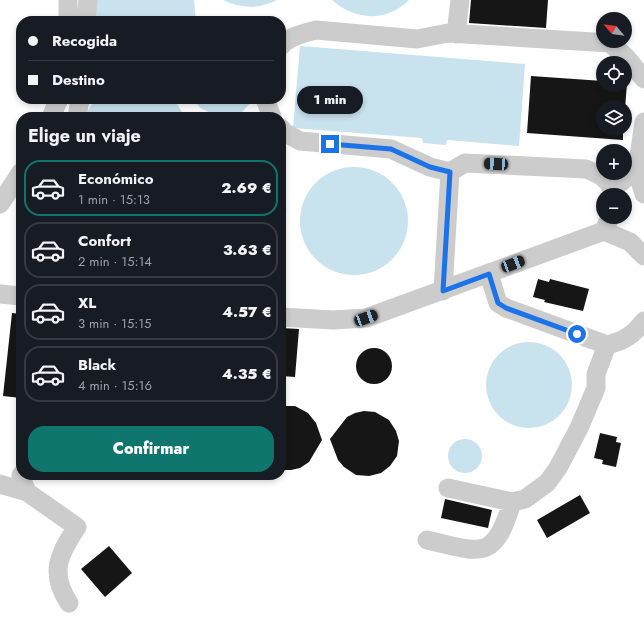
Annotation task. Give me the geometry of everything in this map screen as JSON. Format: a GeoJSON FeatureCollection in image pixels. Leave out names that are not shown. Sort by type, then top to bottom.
{"type":"FeatureCollection","features":[{"type":"Feature","properties":{"kind":"street"},"geometry":{"type":"LineString","coordinates":[[68,0],[68,16]]}},
{"type":"Feature","properties":{"kind":"street"},"geometry":{"type":"LineString","coordinates":[[86,16],[88,0]]}},
{"type":"Feature","properties":{"kind":"street"},"geometry":{"type":"LineString","coordinates":[[456,34],[460,0]]}},
{"type":"Feature","properties":{"kind":"street"},"geometry":{"type":"LineString","coordinates":[[286,41],[301,34],[316,30],[417,39],[448,33],[610,43],[626,57],[644,78]]}},
{"type":"Feature","properties":{"kind":"street"},"geometry":{"type":"LineString","coordinates":[[644,122],[637,170],[644,194]]}},
{"type":"Feature","properties":{"kind":"street"},"geometry":{"type":"LineString","coordinates":[[286,133],[300,141],[391,149],[430,167],[450,172],[465,163],[586,169],[603,176],[610,188]]}},
{"type":"Feature","properties":{"kind":"street"},"geometry":{"type":"LineString","coordinates":[[617,188],[637,170]]}},
{"type":"Feature","properties":{"kind":"street"},"geometry":{"type":"LineString","coordinates":[[443,291],[450,172]]}},
{"type":"Feature","properties":{"kind":"street"},"geometry":{"type":"LineString","coordinates":[[0,204],[16,180]]}},
{"type":"Feature","properties":{"kind":"street"},"geometry":{"type":"LineString","coordinates":[[286,317],[333,320],[366,318],[489,274],[607,224],[637,244],[644,256]]}},
{"type":"Feature","properties":{"kind":"street"},"geometry":{"type":"LineString","coordinates":[[489,274],[498,303],[506,308],[607,345],[620,342],[633,334],[644,321]]}},
{"type":"Feature","properties":{"kind":"street"},"geometry":{"type":"LineString","coordinates":[[0,294],[16,296]]}},
{"type":"Feature","properties":{"kind":"street"},"geometry":{"type":"LineString","coordinates":[[448,488],[512,502],[525,499],[547,483],[558,468],[580,428],[596,388],[596,374],[607,345]]}},
{"type":"Feature","properties":{"kind":"street"},"geometry":{"type":"LineString","coordinates":[[0,484],[24,483],[77,527],[65,545],[58,562],[58,579],[62,593],[69,603]]}},
{"type":"Feature","properties":{"kind":"street"},"geometry":{"type":"LineString","coordinates":[[427,540],[467,550],[482,550],[492,545],[503,529],[512,502]]}},
{"type":"Feature","properties":{"kind":"water"},"geometry":{"type":"Polygon","coordinates":[[[91,0],[194,0],[196,16],[89,16],[91,0]]]}},
{"type":"Feature","properties":{"kind":"water"},"geometry":{"type":"Polygon","coordinates":[[[223,0],[277,0],[264,5],[250,7],[237,5],[223,0]]]}},
{"type":"Feature","properties":{"kind":"water"},"geometry":{"type":"Polygon","coordinates":[[[332,0],[409,0],[391,12],[371,16],[351,12],[332,0]]]}},
{"type":"Feature","properties":{"kind":"water"},"geometry":{"type":"Polygon","coordinates":[[[300,46],[525,64],[519,146],[447,140],[446,145],[423,143],[422,138],[293,128],[300,46]]]}},
{"type":"Feature","properties":{"kind":"water"},"geometry":{"type":"Polygon","coordinates":[[[92,104],[177,104],[182,112],[87,112],[92,104]]]}},
{"type":"Feature","properties":{"kind":"water"},"geometry":{"type":"Polygon","coordinates":[[[197,104],[249,104],[242,112],[208,112],[200,108],[197,104]]]}},
{"type":"Feature","properties":{"kind":"water"},"geometry":{"type":"Polygon","coordinates":[[[354,167],[375,171],[392,183],[404,200],[408,221],[404,242],[392,259],[375,271],[354,275],[333,271],[316,259],[304,242],[300,221],[304,200],[316,183],[333,171],[354,167]]]}},
{"type":"Feature","properties":{"kind":"water"},"geometry":{"type":"Polygon","coordinates":[[[529,342],[546,345],[560,354],[569,368],[572,385],[569,402],[560,416],[546,425],[529,428],[512,425],[498,416],[489,402],[486,385],[489,368],[498,354],[512,345],[529,342]]]}},
{"type":"Feature","properties":{"kind":"water"},"geometry":{"type":"Polygon","coordinates":[[[465,439],[471,440],[477,444],[481,450],[481,462],[477,468],[471,472],[465,473],[459,472],[453,468],[449,462],[448,456],[449,450],[453,444],[459,440],[465,439]]]}},
{"type":"Feature","properties":{"kind":"building"},"geometry":{"type":"Polygon","coordinates":[[[471,0],[548,0],[546,28],[469,23],[471,0]]]}},
{"type":"Feature","properties":{"kind":"building"},"geometry":{"type":"Polygon","coordinates":[[[531,76],[596,81],[596,92],[626,92],[626,100],[596,100],[596,136],[623,136],[623,140],[527,133],[531,76]]]}},
{"type":"Feature","properties":{"kind":"building"},"geometry":{"type":"Polygon","coordinates":[[[538,279],[549,282],[550,279],[589,289],[583,311],[544,302],[545,300],[533,297],[538,279]]]}},
{"type":"Feature","properties":{"kind":"building"},"geometry":{"type":"Polygon","coordinates":[[[12,313],[16,313],[16,397],[3,396],[12,313]]]}},
{"type":"Feature","properties":{"kind":"building"},"geometry":{"type":"Polygon","coordinates":[[[286,328],[299,329],[295,377],[286,376],[286,328]]]}},
{"type":"Feature","properties":{"kind":"building"},"geometry":{"type":"Polygon","coordinates":[[[378,348],[387,353],[391,359],[391,373],[387,379],[378,384],[370,384],[361,379],[357,373],[356,362],[361,353],[367,349],[378,348]]]}},
{"type":"Feature","properties":{"kind":"building"},"geometry":{"type":"Polygon","coordinates":[[[286,406],[295,406],[308,413],[316,423],[322,440],[309,462],[300,468],[286,470],[286,406]]]}},
{"type":"Feature","properties":{"kind":"building"},"geometry":{"type":"Polygon","coordinates":[[[364,411],[375,412],[389,420],[396,431],[399,441],[397,456],[390,466],[381,473],[369,476],[356,475],[344,467],[338,460],[330,439],[347,417],[364,411]]]}},
{"type":"Feature","properties":{"kind":"building"},"geometry":{"type":"Polygon","coordinates":[[[600,433],[617,437],[616,442],[621,443],[616,467],[602,464],[603,460],[594,458],[600,433]]]}},
{"type":"Feature","properties":{"kind":"building"},"geometry":{"type":"Polygon","coordinates":[[[580,495],[590,513],[547,538],[537,520],[580,495]]]}},
{"type":"Feature","properties":{"kind":"building"},"geometry":{"type":"Polygon","coordinates":[[[445,499],[492,510],[488,528],[441,518],[445,499]]]}},
{"type":"Feature","properties":{"kind":"building"},"geometry":{"type":"Polygon","coordinates":[[[109,546],[132,573],[105,597],[81,569],[109,546]]]}},
{"type":"Feature","properties":{"kind":"route"},"geometry":{"type":"LineString","coordinates":[[330,144],[391,149],[430,167],[450,172],[443,291],[489,274],[498,303],[506,308],[577,334]]}}]}
